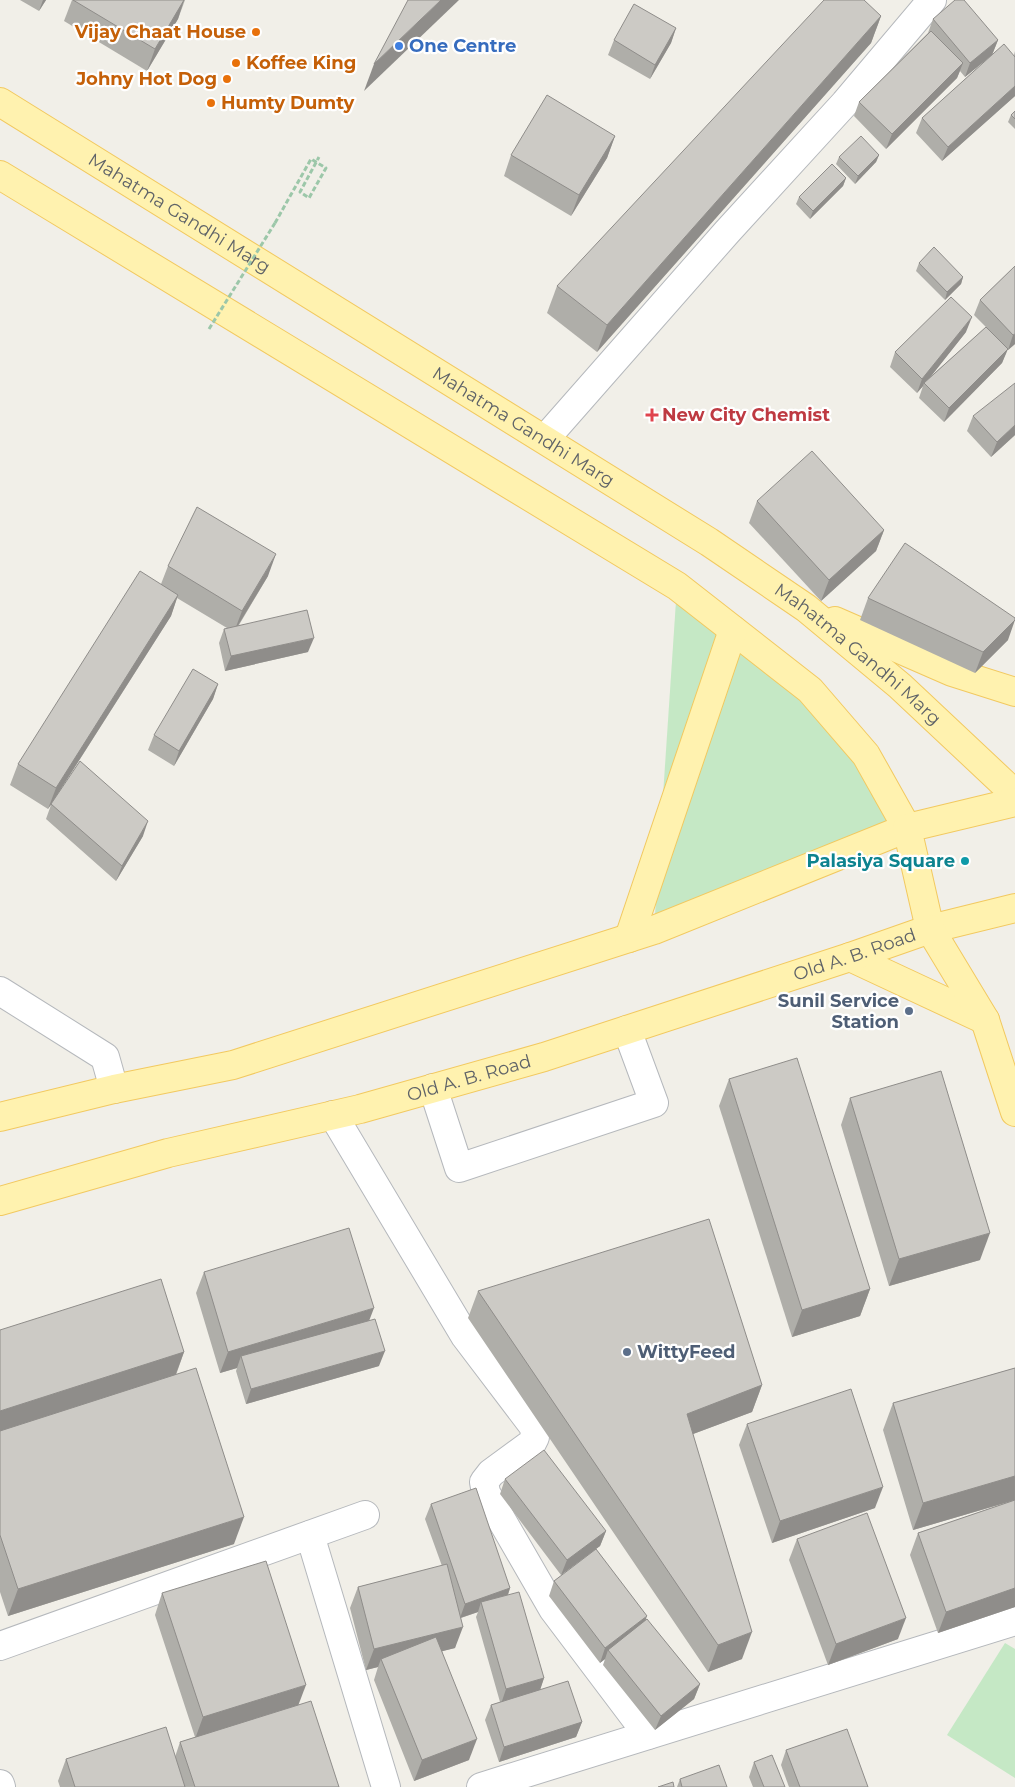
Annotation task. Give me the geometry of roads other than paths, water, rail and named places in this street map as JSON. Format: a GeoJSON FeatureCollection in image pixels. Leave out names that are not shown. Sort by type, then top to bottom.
{"type":"FeatureCollection","features":[{"type":"Feature","properties":{"kind":"main road","name":"Mahatma Gandhi Marg"},"geometry":{"type":"LineString","coordinates":[[0,102],[545,439],[709,542],[806,608],[900,686],[1015,794]]}},
{"type":"Feature","properties":{"kind":"main road"},"geometry":{"type":"LineString","coordinates":[[0,176],[677,586],[810,690],[866,755],[907,828],[930,929],[985,1020],[1015,1112]]}},
{"type":"Feature","properties":{"kind":"main road"},"geometry":{"type":"LineString","coordinates":[[806,608],[952,672],[1015,692]]}},
{"type":"Feature","properties":{"kind":"main road"},"geometry":{"type":"LineString","coordinates":[[629,938],[733,630]]}},
{"type":"Feature","properties":{"kind":"main road"},"geometry":{"type":"LineString","coordinates":[[0,1118],[114,1089],[233,1065],[654,930],[907,828],[1015,802]]}},
{"type":"Feature","properties":{"kind":"main road","name":"Old A. B. Road"},"geometry":{"type":"LineString","coordinates":[[0,1201],[168,1153],[333,1115],[544,1056],[850,957],[930,929],[1015,908]]}},
{"type":"Feature","properties":{"kind":"main road"},"geometry":{"type":"LineString","coordinates":[[850,957],[985,1020]]}},
{"type":"Feature","properties":{"kind":"street"},"geometry":{"type":"LineString","coordinates":[[545,439],[727,232],[845,103],[932,0]]}},
{"type":"Feature","properties":{"kind":"street"},"geometry":{"type":"LineString","coordinates":[[0,992],[104,1056],[114,1089]]}},
{"type":"Feature","properties":{"kind":"street"},"geometry":{"type":"LineString","coordinates":[[433,1088],[459,1168],[654,1103],[627,1030]]}},
{"type":"Feature","properties":{"kind":"street"},"geometry":{"type":"LineString","coordinates":[[333,1115],[465,1336],[534,1427],[536,1437],[532,1443],[491,1473],[484,1482],[486,1493],[553,1609],[648,1735]]}},
{"type":"Feature","properties":{"kind":"street"},"geometry":{"type":"LineString","coordinates":[[0,1646],[365,1515]]}},
{"type":"Feature","properties":{"kind":"street"},"geometry":{"type":"LineString","coordinates":[[310,1535],[386,1787]]}},
{"type":"Feature","properties":{"kind":"street"},"geometry":{"type":"LineString","coordinates":[[481,1787],[1015,1622]]}},
{"type":"Feature","properties":{"kind":"place","name":"Vijay Chaat House"},"geometry":{"type":"Point","coordinates":[256,32]}},
{"type":"Feature","properties":{"kind":"place","name":"One Centre"},"geometry":{"type":"Point","coordinates":[399,46]}},
{"type":"Feature","properties":{"kind":"place","name":"Koffee King"},"geometry":{"type":"Point","coordinates":[236,63]}},
{"type":"Feature","properties":{"kind":"place","name":"Johny Hot Dog"},"geometry":{"type":"Point","coordinates":[227,79]}},
{"type":"Feature","properties":{"kind":"place","name":"Humty Dumty"},"geometry":{"type":"Point","coordinates":[211,103]}},
{"type":"Feature","properties":{"kind":"place","name":"New City Chemist"},"geometry":{"type":"Point","coordinates":[652,415]}},
{"type":"Feature","properties":{"kind":"place","name":"Palasiya Square"},"geometry":{"type":"Point","coordinates":[965,861]}},
{"type":"Feature","properties":{"kind":"place","name":"Sunil Service Station"},"geometry":{"type":"Point","coordinates":[909,1011]}},
{"type":"Feature","properties":{"kind":"place","name":"WittyFeed"},"geometry":{"type":"Point","coordinates":[627,1352]}}]}
